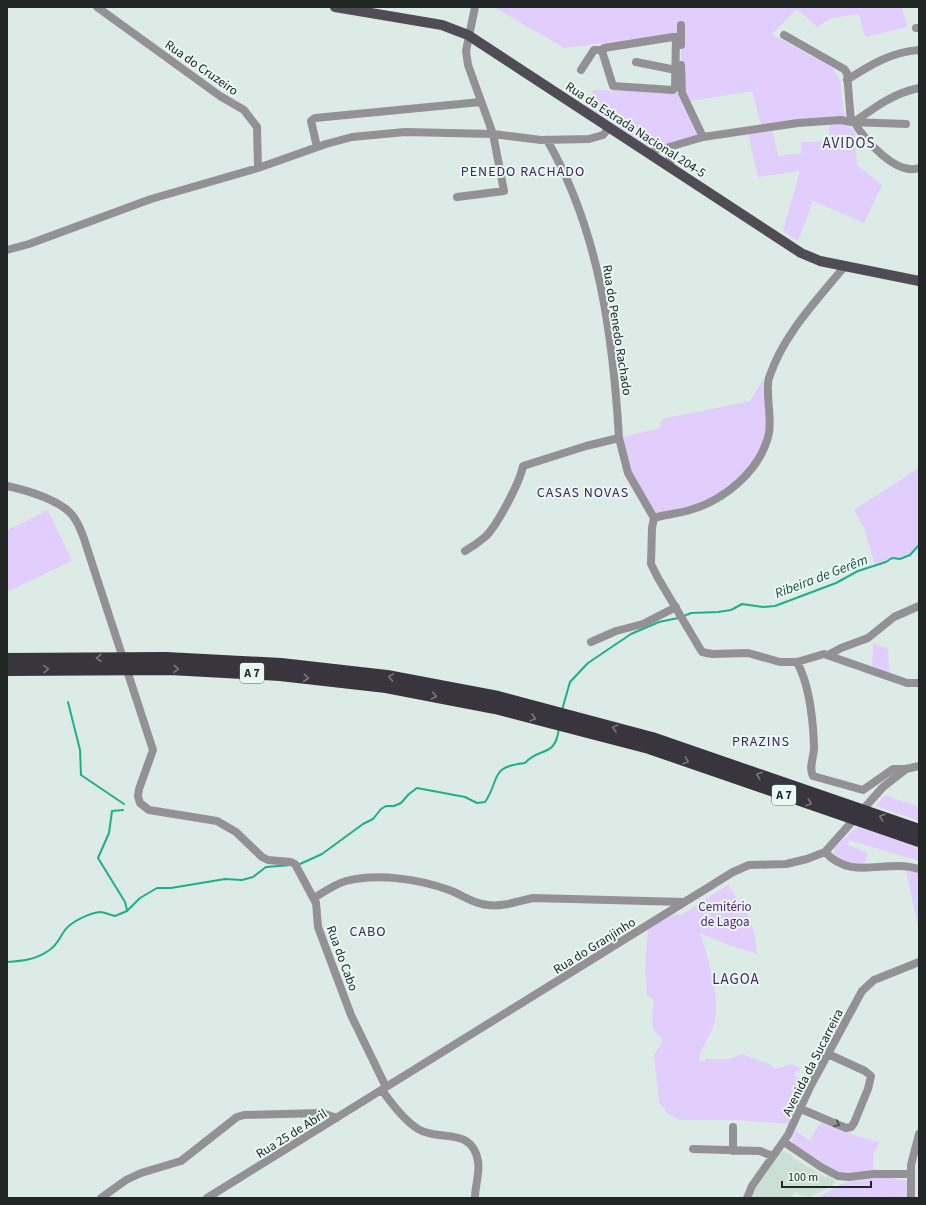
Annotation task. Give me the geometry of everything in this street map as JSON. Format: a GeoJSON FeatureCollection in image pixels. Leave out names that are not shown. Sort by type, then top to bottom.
{"type":"FeatureCollection","features":[{"type":"Feature","properties":{"kind":"highway","name":"A 7"},"geometry":{"type":"LineString","coordinates":[[7,659],[166,658],[281,664],[388,676],[651,743],[919,830]]}},
{"type":"Feature","properties":{"kind":"highway","name":"A 7"},"geometry":{"type":"LineString","coordinates":[[7,670],[170,669],[280,675],[386,687],[497,703]]}},
{"type":"Feature","properties":{"kind":"highway","name":"A 7"},"geometry":{"type":"LineString","coordinates":[[651,743],[919,841]]}},
{"type":"Feature","properties":{"kind":"main road","name":"Rua da Estrada Nacional 204-5"},"geometry":{"type":"LineString","coordinates":[[335,7],[442,25],[468,35],[801,253],[813,259],[919,281]]}},
{"type":"Feature","properties":{"kind":"street","name":"Rua do Cruzeiro"},"geometry":{"type":"LineString","coordinates":[[97,7],[220,96],[244,110],[257,127],[258,168]]}},
{"type":"Feature","properties":{"kind":"street"},"geometry":{"type":"LineString","coordinates":[[457,197],[504,191],[493,134],[468,66],[466,51],[468,35],[475,7]]}},
{"type":"Feature","properties":{"kind":"street"},"geometry":{"type":"LineString","coordinates":[[603,50],[613,86],[616,88],[673,90],[675,88],[679,71],[681,25]]}},
{"type":"Feature","properties":{"kind":"street"},"geometry":{"type":"LineString","coordinates":[[784,35],[841,66],[848,73],[852,122],[863,137],[893,162],[909,170],[919,168]]}},
{"type":"Feature","properties":{"kind":"street"},"geometry":{"type":"LineString","coordinates":[[581,70],[594,50],[603,50],[606,48],[676,37],[682,93],[703,137]]}},
{"type":"Feature","properties":{"kind":"street"},"geometry":{"type":"LineString","coordinates":[[848,80],[884,58],[907,51],[919,50]]}},
{"type":"Feature","properties":{"kind":"street"},"geometry":{"type":"LineString","coordinates":[[636,62],[679,71]]}},
{"type":"Feature","properties":{"kind":"street"},"geometry":{"type":"LineString","coordinates":[[852,122],[888,99],[906,90],[919,88]]}},
{"type":"Feature","properties":{"kind":"street"},"geometry":{"type":"LineString","coordinates":[[317,147],[311,121],[315,118],[481,102]]}},
{"type":"Feature","properties":{"kind":"street"},"geometry":{"type":"LineString","coordinates":[[650,154],[658,149],[703,137],[798,123],[841,120],[852,122],[906,124]]}},
{"type":"Feature","properties":{"kind":"street"},"geometry":{"type":"LineString","coordinates":[[7,250],[29,244],[151,199],[258,168],[317,147],[352,137],[405,132],[493,134],[547,140],[595,138],[602,135],[610,128]]}},
{"type":"Feature","properties":{"kind":"street","name":"Rua do Penedo Rachado"},"geometry":{"type":"LineString","coordinates":[[547,140],[574,193],[601,284],[617,396],[620,438],[628,473],[654,518]]}},
{"type":"Feature","properties":{"kind":"street"},"geometry":{"type":"LineString","coordinates":[[666,148],[671,160],[669,166]]}},
{"type":"Feature","properties":{"kind":"street"},"geometry":{"type":"LineString","coordinates":[[845,266],[795,327],[773,368],[768,381],[769,432],[764,449],[756,463],[740,481],[717,499],[689,510],[654,518],[652,528],[651,564],[699,648],[707,654],[748,653],[773,661],[797,662],[820,654],[828,655],[907,683],[919,683]]}},
{"type":"Feature","properties":{"kind":"street"},"geometry":{"type":"LineString","coordinates":[[465,551],[486,536],[509,501],[521,475],[523,466],[586,446],[620,438]]}},
{"type":"Feature","properties":{"kind":"street","name":"Rua do Cabo"},"geometry":{"type":"LineString","coordinates":[[7,486],[26,490],[50,500],[68,510],[75,518],[88,548],[153,750],[139,789],[138,796],[140,802],[149,810],[205,818],[225,825],[242,837],[262,857],[268,860],[291,862],[296,864],[314,898],[317,908],[318,927],[351,1015],[392,1103],[418,1129],[462,1138],[472,1146],[478,1161],[475,1198]]}},
{"type":"Feature","properties":{"kind":"street"},"geometry":{"type":"LineString","coordinates":[[828,655],[841,648],[868,638],[894,617],[919,606]]}},
{"type":"Feature","properties":{"kind":"street"},"geometry":{"type":"LineString","coordinates":[[591,642],[616,631],[643,624],[676,607]]}},
{"type":"Feature","properties":{"kind":"street"},"geometry":{"type":"LineString","coordinates":[[797,662],[806,682],[814,746],[811,771],[812,776],[863,790],[893,769],[906,769],[919,766]]}},
{"type":"Feature","properties":{"kind":"street"},"geometry":{"type":"LineString","coordinates":[[906,769],[894,777],[825,852],[837,862],[855,869],[893,865],[919,869]]}},
{"type":"Feature","properties":{"kind":"street","name":"Rua do Granjinho"},"geometry":{"type":"LineString","coordinates":[[384,1088],[684,902],[744,867],[754,865],[786,864],[807,859],[825,852]]}},
{"type":"Feature","properties":{"kind":"street"},"geometry":{"type":"LineString","coordinates":[[314,898],[347,881],[386,877],[448,890],[466,899],[489,905],[516,903],[533,898],[684,902]]}},
{"type":"Feature","properties":{"kind":"street","name":"Avenida da Sucarreira"},"geometry":{"type":"LineString","coordinates":[[748,1198],[752,1186],[772,1156],[784,1142],[801,1109],[810,1087],[867,985],[874,980],[919,962]]}},
{"type":"Feature","properties":{"kind":"street"},"geometry":{"type":"LineString","coordinates":[[801,1109],[846,1128],[850,1127],[854,1123],[865,1095],[870,1076],[865,1070],[828,1054]]}},
{"type":"Feature","properties":{"kind":"street","name":"Rua 25 de Abril"},"geometry":{"type":"LineString","coordinates":[[207,1198],[384,1088]]}},
{"type":"Feature","properties":{"kind":"street"},"geometry":{"type":"LineString","coordinates":[[101,1198],[126,1180],[141,1173],[181,1161],[237,1117],[244,1115],[322,1113],[337,1118]]}},
{"type":"Feature","properties":{"kind":"street"},"geometry":{"type":"LineString","coordinates":[[733,1127],[733,1150]]}},
{"type":"Feature","properties":{"kind":"street"},"geometry":{"type":"LineString","coordinates":[[911,1198],[911,1174],[919,1134]]}},
{"type":"Feature","properties":{"kind":"street"},"geometry":{"type":"LineString","coordinates":[[784,1142],[821,1167],[838,1176],[849,1178],[874,1174],[911,1174]]}},
{"type":"Feature","properties":{"kind":"street"},"geometry":{"type":"LineString","coordinates":[[693,1149],[760,1151],[772,1156]]}},
{"type":"Feature","properties":{"kind":"shaded area"},"geometry":{"type":"Polygon","coordinates":[[[782,1151],[792,1155],[793,1158],[825,1177],[828,1176],[835,1181],[833,1185],[808,1198],[795,1192],[791,1198],[752,1198],[753,1193],[782,1151]]]}},
{"type":"Feature","properties":{"kind":"green space"},"geometry":{"type":"Polygon","coordinates":[[[494,7],[902,7],[907,27],[865,37],[859,14],[832,18],[817,27],[797,9],[772,34],[833,68],[840,81],[845,116],[762,128],[752,91],[686,102],[703,137],[654,151],[582,110],[594,90],[682,93],[681,34],[564,48],[494,7]]]}},
{"type":"Feature","properties":{"kind":"green space"},"geometry":{"type":"Polygon","coordinates":[[[829,124],[847,124],[855,132],[857,165],[882,185],[864,223],[813,201],[798,241],[783,231],[800,171],[758,177],[748,133],[772,129],[778,156],[801,153],[801,142],[829,141],[829,124]]]}},
{"type":"Feature","properties":{"kind":"green space"},"geometry":{"type":"Polygon","coordinates":[[[762,381],[768,381],[769,432],[756,463],[717,499],[654,518],[632,482],[619,438],[660,428],[662,419],[750,401],[762,381]]]}},
{"type":"Feature","properties":{"kind":"green space"},"geometry":{"type":"Polygon","coordinates":[[[919,468],[919,545],[908,555],[875,565],[864,528],[854,510],[919,468]]]}},
{"type":"Feature","properties":{"kind":"green space"},"geometry":{"type":"Polygon","coordinates":[[[48,510],[72,561],[7,592],[7,530],[48,510]]]}},
{"type":"Feature","properties":{"kind":"green space"},"geometry":{"type":"Polygon","coordinates":[[[873,643],[888,649],[889,673],[872,666],[873,643]]]}},
{"type":"Feature","properties":{"kind":"green space"},"geometry":{"type":"Polygon","coordinates":[[[885,795],[919,807],[919,821],[876,806],[885,795]]]}},
{"type":"Feature","properties":{"kind":"green space"},"geometry":{"type":"Polygon","coordinates":[[[858,826],[919,846],[919,861],[849,840],[848,845],[868,853],[864,864],[848,862],[837,857],[834,854],[835,847],[858,826]]]}},
{"type":"Feature","properties":{"kind":"green space"},"geometry":{"type":"Polygon","coordinates":[[[906,870],[919,873],[919,932],[906,870]]]}},
{"type":"Feature","properties":{"kind":"green space","name":"Cemitério de Lagoa"},"geometry":{"type":"Polygon","coordinates":[[[728,885],[752,925],[757,954],[729,945],[700,933],[710,965],[715,988],[716,1010],[714,1026],[699,1058],[700,1061],[704,1062],[706,1059],[730,1059],[742,1054],[769,1064],[775,1069],[791,1064],[799,1067],[800,1071],[795,1072],[795,1076],[800,1078],[811,1078],[790,1124],[737,1120],[682,1120],[667,1113],[659,1102],[654,1055],[662,1043],[662,1039],[653,1029],[652,1013],[654,1001],[647,995],[645,966],[648,929],[667,916],[683,914],[728,885]]]}},
{"type":"Feature","properties":{"kind":"green space"},"geometry":{"type":"Polygon","coordinates":[[[822,1120],[856,1136],[880,1142],[873,1154],[874,1170],[851,1174],[840,1173],[795,1146],[792,1140],[795,1131],[810,1140],[822,1120]]]}},
{"type":"Feature","properties":{"kind":"green space"},"geometry":{"type":"Polygon","coordinates":[[[884,1177],[908,1181],[908,1198],[818,1198],[843,1183],[884,1177]]]}},
{"type":"Feature","properties":{"kind":"waterway","name":"Ribeira de Gerêm"},"geometry":{"type":"LineString","coordinates":[[684,616],[691,613],[731,610],[742,604],[763,607],[775,606],[836,583],[858,571],[886,562],[892,558],[900,559],[910,555],[919,545]]}},
{"type":"Feature","properties":{"kind":"waterway","name":"Ribeira de Gerêm"},"geometry":{"type":"LineString","coordinates":[[562,710],[570,682],[588,663],[631,634],[659,622],[678,618]]}},
{"type":"Feature","properties":{"kind":"waterway"},"geometry":{"type":"LineString","coordinates":[[68,702],[80,750],[81,775],[124,804]]}},
{"type":"Feature","properties":{"kind":"waterway","name":"Ribeira de Gerêm"},"geometry":{"type":"LineString","coordinates":[[300,864],[322,854],[363,824],[373,819],[381,809],[386,806],[394,806],[401,803],[417,788],[465,797],[477,803],[485,802],[500,771],[513,765],[525,763],[536,755],[546,751],[554,744],[559,728]]}},
{"type":"Feature","properties":{"kind":"waterway"},"geometry":{"type":"LineString","coordinates":[[123,810],[112,811],[109,833],[98,858],[125,902],[127,910]]}},
{"type":"Feature","properties":{"kind":"waterway","name":"Ribeira de Gerêm"},"geometry":{"type":"LineString","coordinates":[[7,962],[28,960],[43,954],[51,949],[65,930],[76,921],[91,914],[100,912],[115,916],[127,911],[140,898],[157,888],[171,888],[225,879],[242,880],[253,877],[266,867],[291,865]]}},
{"type":"Feature","properties":{"kind":"district","name":"AVIDOS"},"geometry":{"type":"Point","coordinates":[849,143]}},
{"type":"Feature","properties":{"kind":"district","name":"PENEDO RACHADO"},"geometry":{"type":"Point","coordinates":[523,171]}},
{"type":"Feature","properties":{"kind":"district","name":"CASAS NOVAS"},"geometry":{"type":"Point","coordinates":[583,492]}},
{"type":"Feature","properties":{"kind":"district","name":"PRAZINS"},"geometry":{"type":"Point","coordinates":[761,741]}},
{"type":"Feature","properties":{"kind":"district","name":"CABO"},"geometry":{"type":"Point","coordinates":[368,931]}},
{"type":"Feature","properties":{"kind":"district","name":"LAGOA"},"geometry":{"type":"Point","coordinates":[736,979]}}]}
